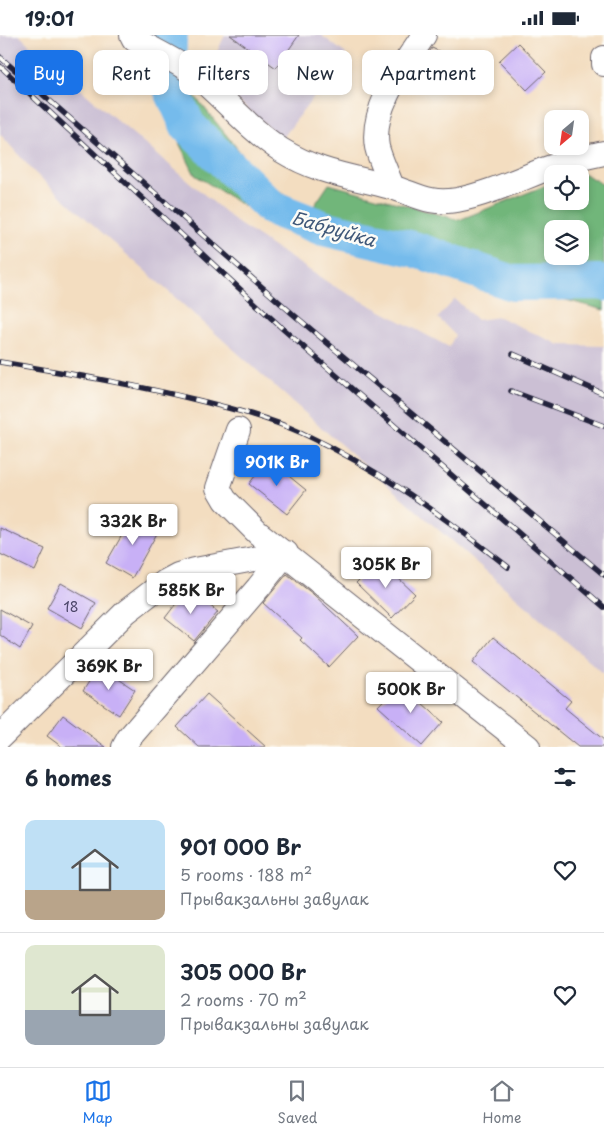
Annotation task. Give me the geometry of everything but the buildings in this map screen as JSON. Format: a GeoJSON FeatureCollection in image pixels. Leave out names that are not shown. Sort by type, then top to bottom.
{"type":"FeatureCollection","features":[{"type":"Feature","properties":{"kind":"street"},"geometry":{"type":"LineString","coordinates":[[392,187],[377,147],[377,128],[381,109],[398,74],[424,35]]}},
{"type":"Feature","properties":{"kind":"street"},"geometry":{"type":"LineString","coordinates":[[133,37],[194,74],[256,131],[280,149],[310,165],[338,175],[392,187],[420,198],[437,201],[457,200],[490,191],[555,166],[604,153]]}},
{"type":"Feature","properties":{"kind":"street"},"geometry":{"type":"LineString","coordinates":[[604,58],[604,64]]}},
{"type":"Feature","properties":{"kind":"street"},"geometry":{"type":"LineString","coordinates":[[238,430],[218,488],[225,500],[258,533],[286,553],[528,747]]}},
{"type":"Feature","properties":{"kind":"street"},"geometry":{"type":"LineString","coordinates":[[0,737],[126,612],[165,582],[178,575],[195,570],[286,553]]}},
{"type":"Feature","properties":{"kind":"street"},"geometry":{"type":"LineString","coordinates":[[124,747],[129,738],[286,553]]}},
{"type":"Feature","properties":{"kind":"shaded area"},"geometry":{"type":"Polygon","coordinates":[[[0,35],[19,35],[35,50],[15,50],[15,95],[83,95],[83,91],[239,224],[332,285],[449,347],[455,335],[438,318],[455,299],[477,320],[499,317],[560,345],[604,346],[604,674],[331,436],[35,173],[0,134],[0,35]]]}},
{"type":"Feature","properties":{"kind":"shaded area"},"geometry":{"type":"Polygon","coordinates":[[[225,35],[321,35],[341,50],[278,50],[278,95],[315,95],[282,139],[232,95],[268,95],[268,50],[218,50],[225,35]]]}},
{"type":"Feature","properties":{"kind":"green space"},"geometry":{"type":"Polygon","coordinates":[[[169,77],[179,83],[179,95],[194,95],[265,183],[312,209],[329,184],[459,220],[544,186],[544,210],[589,210],[589,177],[604,185],[604,310],[269,222],[195,175],[155,95],[169,95],[169,77]]]}},
{"type":"Feature","properties":{"kind":"waterway","name":"Бабруйка"},"geometry":{"type":"LineString","coordinates":[[170,35],[168,82],[188,126],[272,208],[323,228],[414,249],[513,283],[604,283]]}},
{"type":"Feature","properties":{"kind":"railway"},"geometry":{"type":"LineString","coordinates":[[0,57],[294,315],[604,575]]}},
{"type":"Feature","properties":{"kind":"railway"},"geometry":{"type":"LineString","coordinates":[[0,66],[284,330],[604,607]]}},
{"type":"Feature","properties":{"kind":"railway"},"geometry":{"type":"LineString","coordinates":[[513,354],[604,394]]}},
{"type":"Feature","properties":{"kind":"railway"},"geometry":{"type":"LineString","coordinates":[[0,362],[173,394],[264,418],[302,433],[383,477],[434,511],[508,567]]}},
{"type":"Feature","properties":{"kind":"railway"},"geometry":{"type":"LineString","coordinates":[[511,391],[604,426]]}}]}
